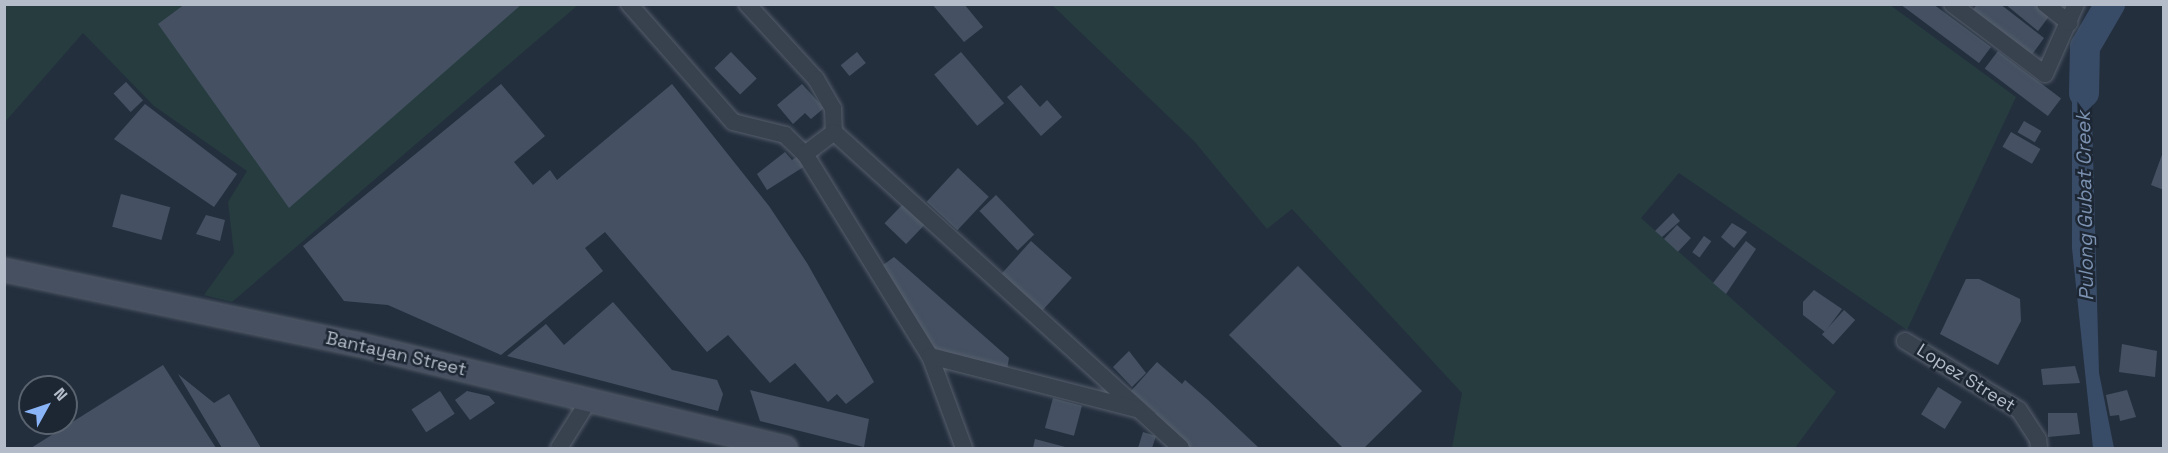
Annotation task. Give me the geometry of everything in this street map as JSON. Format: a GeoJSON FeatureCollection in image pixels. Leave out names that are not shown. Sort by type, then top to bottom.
{"type":"FeatureCollection","features":[{"type":"Feature","properties":{"kind":"main road","name":"Bantayan Street"},"geometry":{"type":"LineString","coordinates":[[4,270],[311,334],[786,448]]}},
{"type":"Feature","properties":{"kind":"street"},"geometry":{"type":"LineString","coordinates":[[629,4],[733,122],[785,135],[805,154],[930,356],[964,448]]}},
{"type":"Feature","properties":{"kind":"street"},"geometry":{"type":"LineString","coordinates":[[747,4],[816,79],[833,108],[834,132],[1181,448]]}},
{"type":"Feature","properties":{"kind":"street"},"geometry":{"type":"LineString","coordinates":[[1953,4],[2045,74],[2076,4]]}},
{"type":"Feature","properties":{"kind":"street"},"geometry":{"type":"LineString","coordinates":[[2045,4],[2068,23]]}},
{"type":"Feature","properties":{"kind":"street"},"geometry":{"type":"LineString","coordinates":[[805,154],[834,132]]}},
{"type":"Feature","properties":{"kind":"street","name":"Lopez Street"},"geometry":{"type":"LineString","coordinates":[[1905,341],[2019,410],[2035,432],[2039,448]]}},
{"type":"Feature","properties":{"kind":"street"},"geometry":{"type":"LineString","coordinates":[[930,356],[1140,410]]}},
{"type":"Feature","properties":{"kind":"street"},"geometry":{"type":"LineString","coordinates":[[559,448],[589,400]]}},
{"type":"Feature","properties":{"kind":"green space"},"geometry":{"type":"Polygon","coordinates":[[[5,5],[578,5],[232,302],[204,295],[234,253],[228,202],[247,171],[154,106],[83,33],[5,122],[5,5]]]}},
{"type":"Feature","properties":{"kind":"green space"},"geometry":{"type":"Polygon","coordinates":[[[1052,5],[1890,5],[2016,97],[1907,330],[1679,173],[1641,218],[1836,392],[1795,448],[1452,448],[1462,393],[1292,209],[1267,229],[1194,141],[1052,5]]]}},
{"type":"Feature","properties":{"kind":"water"},"geometry":{"type":"Polygon","coordinates":[[[2104,4],[2122,5],[2090,45],[2099,373],[2114,448],[2093,448],[2072,248],[2072,82],[2104,4]]]}},
{"type":"Feature","properties":{"kind":"building"},"geometry":{"type":"Polygon","coordinates":[[[185,4],[522,4],[289,208],[158,24],[185,4]]]}},
{"type":"Feature","properties":{"kind":"building"},"geometry":{"type":"Polygon","coordinates":[[[932,4],[964,4],[983,27],[964,42],[932,4]]]}},
{"type":"Feature","properties":{"kind":"building"},"geometry":{"type":"Polygon","coordinates":[[[1900,4],[1933,4],[1991,47],[1979,63],[1900,4]]]}},
{"type":"Feature","properties":{"kind":"building"},"geometry":{"type":"Polygon","coordinates":[[[1977,4],[2000,4],[2044,38],[2031,56],[1972,11],[1977,4]]]}},
{"type":"Feature","properties":{"kind":"building"},"geometry":{"type":"Polygon","coordinates":[[[2005,4],[2036,4],[2050,15],[2038,31],[2005,4]]]}},
{"type":"Feature","properties":{"kind":"building"},"geometry":{"type":"Polygon","coordinates":[[[1998,51],[2061,99],[2048,116],[1985,69],[1998,51]]]}},
{"type":"Feature","properties":{"kind":"building"},"geometry":{"type":"Polygon","coordinates":[[[731,52],[757,79],[740,95],[714,68],[731,52]]]}},
{"type":"Feature","properties":{"kind":"building"},"geometry":{"type":"Polygon","coordinates":[[[857,52],[866,63],[849,76],[841,65],[857,52]]]}},
{"type":"Feature","properties":{"kind":"building"},"geometry":{"type":"Polygon","coordinates":[[[961,52],[1004,103],[977,126],[934,74],[961,52]]]}},
{"type":"Feature","properties":{"kind":"building"},"geometry":{"type":"Polygon","coordinates":[[[126,82],[143,100],[131,112],[114,94],[126,82]]]}},
{"type":"Feature","properties":{"kind":"building"},"geometry":{"type":"Polygon","coordinates":[[[501,84],[545,136],[514,162],[533,185],[550,170],[557,180],[672,84],[769,206],[807,263],[874,382],[846,404],[837,394],[828,402],[795,363],[770,383],[728,335],[707,352],[605,232],[585,248],[603,271],[501,355],[388,305],[344,301],[303,246],[501,84]]]}},
{"type":"Feature","properties":{"kind":"building"},"geometry":{"type":"Polygon","coordinates":[[[802,84],[824,108],[811,119],[805,113],[793,124],[777,105],[802,84]]]}},
{"type":"Feature","properties":{"kind":"building"},"geometry":{"type":"Polygon","coordinates":[[[1021,85],[1040,107],[1047,100],[1062,117],[1041,136],[1007,97],[1021,85]]]}},
{"type":"Feature","properties":{"kind":"building"},"geometry":{"type":"Polygon","coordinates":[[[145,104],[237,174],[214,207],[114,139],[145,104]]]}},
{"type":"Feature","properties":{"kind":"building"},"geometry":{"type":"Polygon","coordinates":[[[2024,121],[2041,131],[2035,142],[2018,132],[2024,121]]]}},
{"type":"Feature","properties":{"kind":"building"},"geometry":{"type":"Polygon","coordinates":[[[2011,132],[2040,149],[2032,164],[2002,147],[2011,132]]]}},
{"type":"Feature","properties":{"kind":"building"},"geometry":{"type":"Polygon","coordinates":[[[785,152],[792,160],[798,156],[805,166],[767,190],[757,174],[785,152]]]}},
{"type":"Feature","properties":{"kind":"building"},"geometry":{"type":"Polygon","coordinates":[[[2164,152],[2164,190],[2151,185],[2164,152]]]}},
{"type":"Feature","properties":{"kind":"building"},"geometry":{"type":"Polygon","coordinates":[[[958,168],[989,197],[957,230],[927,202],[958,168]]]}},
{"type":"Feature","properties":{"kind":"building"},"geometry":{"type":"Polygon","coordinates":[[[121,194],[170,207],[161,240],[112,227],[121,194]]]}},
{"type":"Feature","properties":{"kind":"building"},"geometry":{"type":"Polygon","coordinates":[[[996,195],[1034,235],[1018,251],[979,211],[996,195]]]}},
{"type":"Feature","properties":{"kind":"building"},"geometry":{"type":"Polygon","coordinates":[[[904,203],[926,224],[906,244],[885,223],[904,203]]]}},
{"type":"Feature","properties":{"kind":"building"},"geometry":{"type":"Polygon","coordinates":[[[1673,213],[1680,221],[1662,237],[1655,231],[1673,213]]]}},
{"type":"Feature","properties":{"kind":"building"},"geometry":{"type":"Polygon","coordinates":[[[206,215],[225,220],[220,241],[196,234],[206,215]]]}},
{"type":"Feature","properties":{"kind":"building"},"geometry":{"type":"Polygon","coordinates":[[[1732,223],[1747,232],[1734,248],[1721,237],[1732,223]]]}},
{"type":"Feature","properties":{"kind":"building"},"geometry":{"type":"Polygon","coordinates":[[[1677,225],[1691,238],[1678,252],[1664,239],[1677,225]]]}},
{"type":"Feature","properties":{"kind":"building"},"geometry":{"type":"Polygon","coordinates":[[[1704,236],[1711,241],[1700,257],[1692,252],[1704,236]]]}},
{"type":"Feature","properties":{"kind":"building"},"geometry":{"type":"Polygon","coordinates":[[[1031,241],[1072,278],[1042,311],[1002,274],[1031,241]]]}},
{"type":"Feature","properties":{"kind":"building"},"geometry":{"type":"Polygon","coordinates":[[[1746,241],[1756,249],[1726,294],[1713,283],[1746,241]]]}},
{"type":"Feature","properties":{"kind":"building"},"geometry":{"type":"Polygon","coordinates":[[[894,257],[1009,358],[1007,370],[935,351],[879,268],[894,257]]]}},
{"type":"Feature","properties":{"kind":"building"},"geometry":{"type":"Polygon","coordinates":[[[1298,266],[1422,391],[1364,448],[1343,448],[1229,335],[1298,266]]]}},
{"type":"Feature","properties":{"kind":"building"},"geometry":{"type":"Polygon","coordinates":[[[1966,279],[1979,279],[2020,299],[2021,321],[1998,365],[1940,334],[1966,279]]]}},
{"type":"Feature","properties":{"kind":"building"},"geometry":{"type":"Polygon","coordinates":[[[1814,290],[1842,309],[1825,332],[1803,315],[1803,302],[1814,290]]]}},
{"type":"Feature","properties":{"kind":"building"},"geometry":{"type":"Polygon","coordinates":[[[613,302],[672,370],[717,380],[723,394],[718,411],[507,356],[546,324],[564,345],[613,302]]]}},
{"type":"Feature","properties":{"kind":"building"},"geometry":{"type":"Polygon","coordinates":[[[1844,310],[1855,320],[1833,345],[1822,335],[1844,310]]]}},
{"type":"Feature","properties":{"kind":"building"},"geometry":{"type":"Polygon","coordinates":[[[2122,344],[2157,351],[2155,377],[2119,372],[2122,344]]]}},
{"type":"Feature","properties":{"kind":"building"},"geometry":{"type":"Polygon","coordinates":[[[1129,351],[1146,373],[1132,387],[1113,367],[1129,351]]]}},
{"type":"Feature","properties":{"kind":"building"},"geometry":{"type":"Polygon","coordinates":[[[1157,362],[1182,384],[1185,380],[1259,448],[1190,448],[1153,417],[1156,413],[1131,391],[1157,362]]]}},
{"type":"Feature","properties":{"kind":"building"},"geometry":{"type":"Polygon","coordinates":[[[163,365],[216,448],[31,448],[52,435],[78,435],[78,418],[163,365]]]}},
{"type":"Feature","properties":{"kind":"building"},"geometry":{"type":"Polygon","coordinates":[[[2075,366],[2080,383],[2043,385],[2041,369],[2075,366]]]}},
{"type":"Feature","properties":{"kind":"building"},"geometry":{"type":"Polygon","coordinates":[[[178,374],[214,403],[229,394],[261,448],[222,448],[178,374]]]}},
{"type":"Feature","properties":{"kind":"building"},"geometry":{"type":"Polygon","coordinates":[[[1938,387],[1962,402],[1945,429],[1921,414],[1938,387]]]}},
{"type":"Feature","properties":{"kind":"building"},"geometry":{"type":"Polygon","coordinates":[[[750,390],[869,419],[864,447],[760,421],[750,390]]]}},
{"type":"Feature","properties":{"kind":"building"},"geometry":{"type":"Polygon","coordinates":[[[2127,390],[2136,417],[2120,421],[2119,415],[2110,416],[2106,395],[2127,390]]]}},
{"type":"Feature","properties":{"kind":"building"},"geometry":{"type":"Polygon","coordinates":[[[440,391],[455,414],[426,432],[411,410],[440,391]]]}},
{"type":"Feature","properties":{"kind":"building"},"geometry":{"type":"Polygon","coordinates":[[[467,391],[489,396],[495,403],[470,420],[455,400],[467,391]]]}},
{"type":"Feature","properties":{"kind":"building"},"geometry":{"type":"Polygon","coordinates":[[[1053,398],[1082,406],[1074,436],[1045,428],[1053,398]]]}},
{"type":"Feature","properties":{"kind":"building"},"geometry":{"type":"Polygon","coordinates":[[[2048,413],[2077,413],[2080,434],[2048,437],[2048,413]]]}},
{"type":"Feature","properties":{"kind":"building"},"geometry":{"type":"Polygon","coordinates":[[[1143,432],[1156,436],[1152,448],[1138,448],[1143,432]]]}},
{"type":"Feature","properties":{"kind":"building"},"geometry":{"type":"Polygon","coordinates":[[[1035,439],[1069,448],[1033,448],[1035,439]]]}},
{"type":"Feature","properties":{"kind":"waterway","name":"Pulong Gubat Creek"},"geometry":{"type":"LineString","coordinates":[[2084,93],[2085,47],[2110,4]]}}]}
